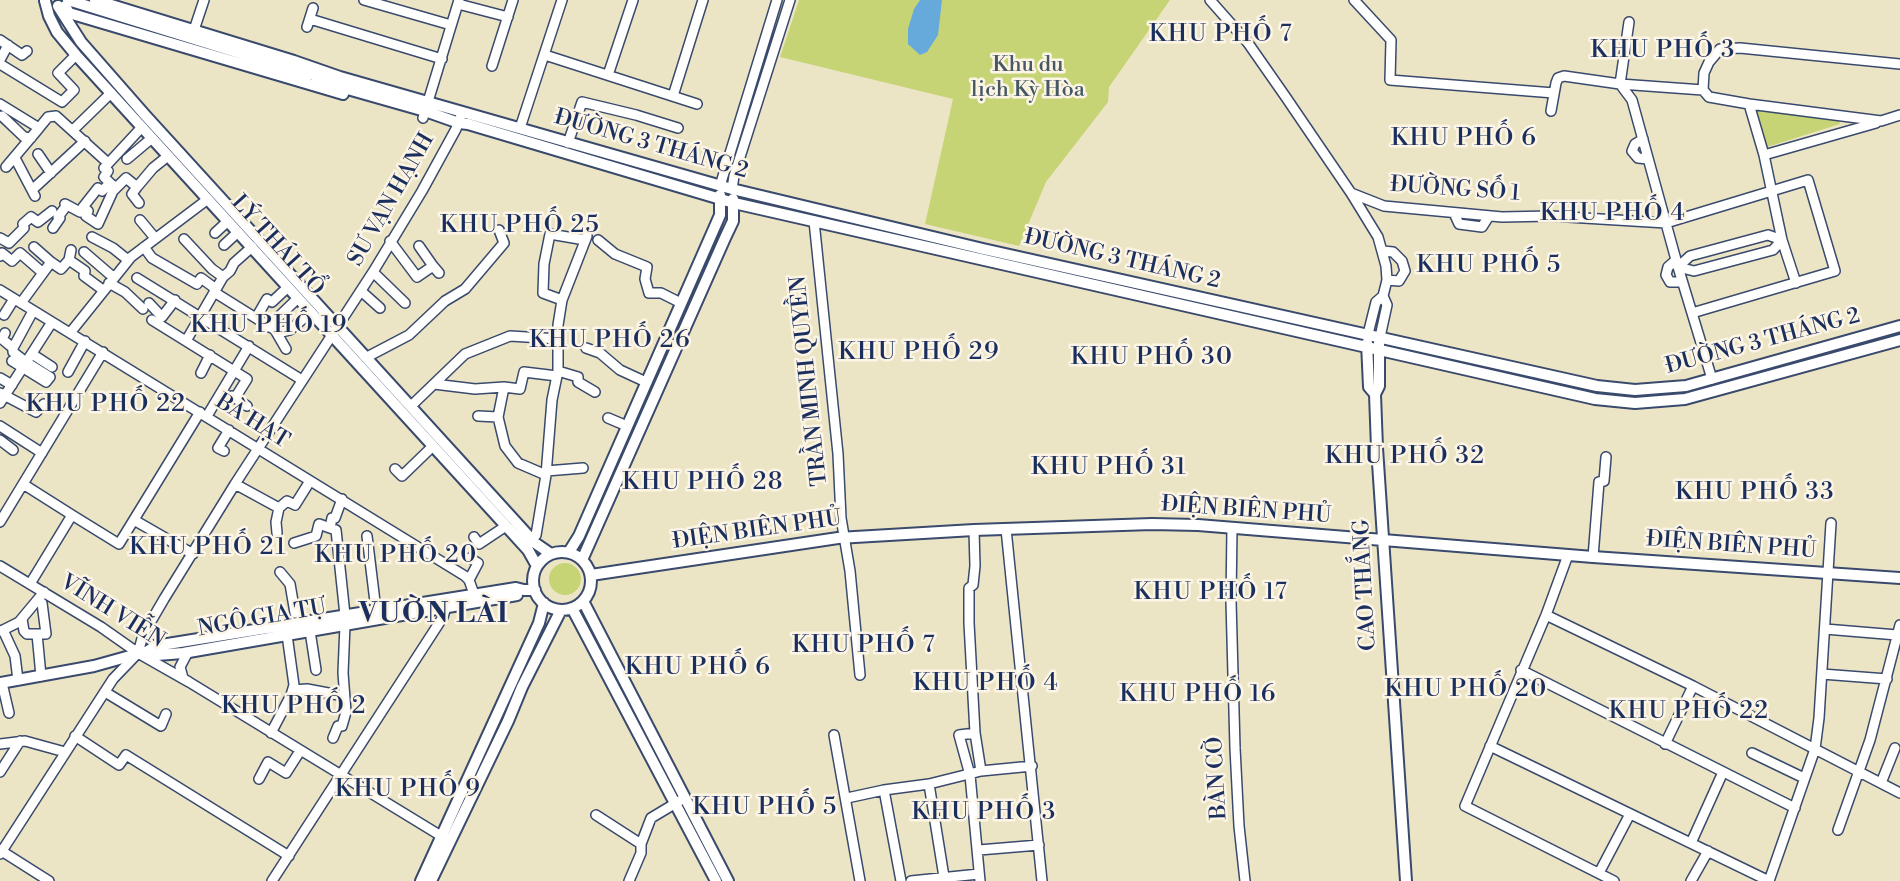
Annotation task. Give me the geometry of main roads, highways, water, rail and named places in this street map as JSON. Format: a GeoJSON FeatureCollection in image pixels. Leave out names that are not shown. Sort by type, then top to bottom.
{"type":"FeatureCollection","features":[{"type":"Feature","properties":{"kind":"main road"},"geometry":{"type":"LineString","coordinates":[[45,1],[51,6],[63,3]]}},
{"type":"Feature","properties":{"kind":"main road","name":"LÝ THÁI TỔ"},"geometry":{"type":"LineString","coordinates":[[45,1],[57,32],[76,55],[152,138],[170,152],[334,330],[433,446],[528,550],[537,566]]}},
{"type":"Feature","properties":{"kind":"main road","name":"ĐƯỜNG 3 THÁNG 2"},"geometry":{"type":"LineString","coordinates":[[102,1],[195,27],[305,64],[339,82],[349,93]]}},
{"type":"Feature","properties":{"kind":"main road","name":"LÝ THÁI TỔ"},"geometry":{"type":"LineString","coordinates":[[63,3],[73,30],[208,199],[311,312],[367,357],[532,539],[551,554]]}},
{"type":"Feature","properties":{"kind":"main road","name":"ĐƯỜNG 3 THÁNG 2"},"geometry":{"type":"LineString","coordinates":[[63,3],[92,17],[159,38],[381,102],[520,128],[720,186],[983,249],[1610,388],[1661,389],[1712,379],[1900,326]]}},
{"type":"Feature","properties":{"kind":"main road","name":"ĐƯỜNG 3 THÁNG 2"},"geometry":{"type":"LineString","coordinates":[[63,3],[339,82],[448,118],[460,118],[468,124],[721,200],[1595,399],[1648,403],[1702,396],[1900,340]]}},
{"type":"Feature","properties":{"kind":"main road"},"geometry":{"type":"LineString","coordinates":[[73,30],[92,17]]}},
{"type":"Feature","properties":{"kind":"main road","name":"ĐƯỜNG 3 THÁNG 2"},"geometry":{"type":"LineString","coordinates":[[224,57],[339,82]]}},
{"type":"Feature","properties":{"kind":"main road"},"geometry":{"type":"LineString","coordinates":[[570,552],[720,215],[720,186]]}},
{"type":"Feature","properties":{"kind":"main road"},"geometry":{"type":"LineString","coordinates":[[582,560],[733,221],[732,189]]}},
{"type":"Feature","properties":{"kind":"main road","name":"CAO THẮNG"},"geometry":{"type":"LineString","coordinates":[[1368,334],[1379,372],[1379,386],[1375,394],[1406,881]]}},
{"type":"Feature","properties":{"kind":"main road","name":"CAO THẮNG"},"geometry":{"type":"LineString","coordinates":[[1375,394],[1369,387],[1372,349],[1380,337]]}},
{"type":"Feature","properties":{"kind":"main road"},"geometry":{"type":"LineString","coordinates":[[1379,372],[1388,361],[1398,355]]}},
{"type":"Feature","properties":{"kind":"main road","name":"ĐIỆN BIÊN PHỦ"},"geometry":{"type":"LineString","coordinates":[[591,575],[846,537],[1152,524],[1900,578]]}},
{"type":"Feature","properties":{"kind":"main road"},"geometry":{"type":"LineString","coordinates":[[421,881],[566,609],[583,601],[590,589],[591,575],[582,560],[570,552],[551,554],[537,566],[529,590],[544,603],[566,609],[728,881]]}},
{"type":"Feature","properties":{"kind":"main road","name":"NGÔ GIA TỰ"},"geometry":{"type":"LineString","coordinates":[[143,652],[157,655],[188,652],[310,631],[376,610],[516,588],[529,590]]}},
{"type":"Feature","properties":{"kind":"main road","name":"NGÔ GIA TỰ"},"geometry":{"type":"LineString","coordinates":[[1,683],[94,666],[143,652],[155,646],[446,607],[517,595],[529,590]]}},
{"type":"Feature","properties":{"kind":"main road"},"geometry":{"type":"LineString","coordinates":[[583,601],[680,800],[716,881]]}},
{"type":"Feature","properties":{"kind":"main road"},"geometry":{"type":"LineString","coordinates":[[431,881],[445,838],[539,623],[544,603]]}},
{"type":"Feature","properties":{"kind":"water"},"geometry":{"type":"Polygon","coordinates":[[[920,0],[942,0],[938,35],[927,52],[920,55],[908,44],[908,29],[914,9],[920,0]]]}},
{"type":"Feature","properties":{"kind":"district","name":"KHU PHỐ 7"},"geometry":{"type":"Point","coordinates":[1221,35]}},
{"type":"Feature","properties":{"kind":"district","name":"KHU PHỐ 3"},"geometry":{"type":"Point","coordinates":[1663,51]}},
{"type":"Feature","properties":{"kind":"district","name":"KHU PHỐ 6"},"geometry":{"type":"Point","coordinates":[1464,139]}},
{"type":"Feature","properties":{"kind":"district","name":"KHU PHỐ 4"},"geometry":{"type":"Point","coordinates":[1613,214]}},
{"type":"Feature","properties":{"kind":"district","name":"KHU PHỐ 25"},"geometry":{"type":"Point","coordinates":[520,226]}},
{"type":"Feature","properties":{"kind":"district","name":"KHU PHỐ 5"},"geometry":{"type":"Point","coordinates":[1489,266]}},
{"type":"Feature","properties":{"kind":"district","name":"KHU PHỐ 19"},"geometry":{"type":"Point","coordinates":[269,326]}},
{"type":"Feature","properties":{"kind":"district","name":"KHU PHỐ 26"},"geometry":{"type":"Point","coordinates":[610,341]}},
{"type":"Feature","properties":{"kind":"district","name":"KHU PHỐ 29"},"geometry":{"type":"Point","coordinates":[919,353]}},
{"type":"Feature","properties":{"kind":"district","name":"KHU PHỐ 30"},"geometry":{"type":"Point","coordinates":[1152,358]}},
{"type":"Feature","properties":{"kind":"district","name":"KHU PHỐ 22"},"geometry":{"type":"Point","coordinates":[106,405]}},
{"type":"Feature","properties":{"kind":"district","name":"KHU PHỐ 32"},"geometry":{"type":"Point","coordinates":[1405,457]}},
{"type":"Feature","properties":{"kind":"district","name":"KHU PHỐ 31"},"geometry":{"type":"Point","coordinates":[1109,468]}},
{"type":"Feature","properties":{"kind":"district","name":"KHU PHỐ 28"},"geometry":{"type":"Point","coordinates":[703,483]}},
{"type":"Feature","properties":{"kind":"district","name":"KHU PHỐ 33"},"geometry":{"type":"Point","coordinates":[1755,493]}},
{"type":"Feature","properties":{"kind":"district","name":"KHU PHỐ 21"},"geometry":{"type":"Point","coordinates":[208,548]}},
{"type":"Feature","properties":{"kind":"district","name":"KHU PHỐ 20"},"geometry":{"type":"Point","coordinates":[396,556]}},
{"type":"Feature","properties":{"kind":"district","name":"KHU PHỐ 17"},"geometry":{"type":"Point","coordinates":[1211,593]}},
{"type":"Feature","properties":{"kind":"district","name":"VƯỜN LÀI"},"geometry":{"type":"Point","coordinates":[434,615]}},
{"type":"Feature","properties":{"kind":"district","name":"KHU PHỐ 7"},"geometry":{"type":"Point","coordinates":[864,646]}},
{"type":"Feature","properties":{"kind":"district","name":"KHU PHỐ 6"},"geometry":{"type":"Point","coordinates":[698,668]}},
{"type":"Feature","properties":{"kind":"district","name":"KHU PHỐ 4"},"geometry":{"type":"Point","coordinates":[986,684]}},
{"type":"Feature","properties":{"kind":"district","name":"KHU PHỐ 20"},"geometry":{"type":"Point","coordinates":[1466,690]}},
{"type":"Feature","properties":{"kind":"district","name":"KHU PHỐ 16"},"geometry":{"type":"Point","coordinates":[1198,695]}},
{"type":"Feature","properties":{"kind":"district","name":"KHU PHỐ 2"},"geometry":{"type":"Point","coordinates":[294,707]}},
{"type":"Feature","properties":{"kind":"district","name":"KHU PHỐ 22"},"geometry":{"type":"Point","coordinates":[1689,712]}},
{"type":"Feature","properties":{"kind":"district","name":"KHU PHỐ 9"},"geometry":{"type":"Point","coordinates":[408,790]}},
{"type":"Feature","properties":{"kind":"district","name":"KHU PHỐ 5"},"geometry":{"type":"Point","coordinates":[765,808]}},
{"type":"Feature","properties":{"kind":"district","name":"KHU PHỐ 3"},"geometry":{"type":"Point","coordinates":[984,813]}},
{"type":"Feature","properties":{"kind":"park label","name":"Khu du lịch Kỳ Hòa"},"geometry":{"type":"Point","coordinates":[1028,78]}}]}
